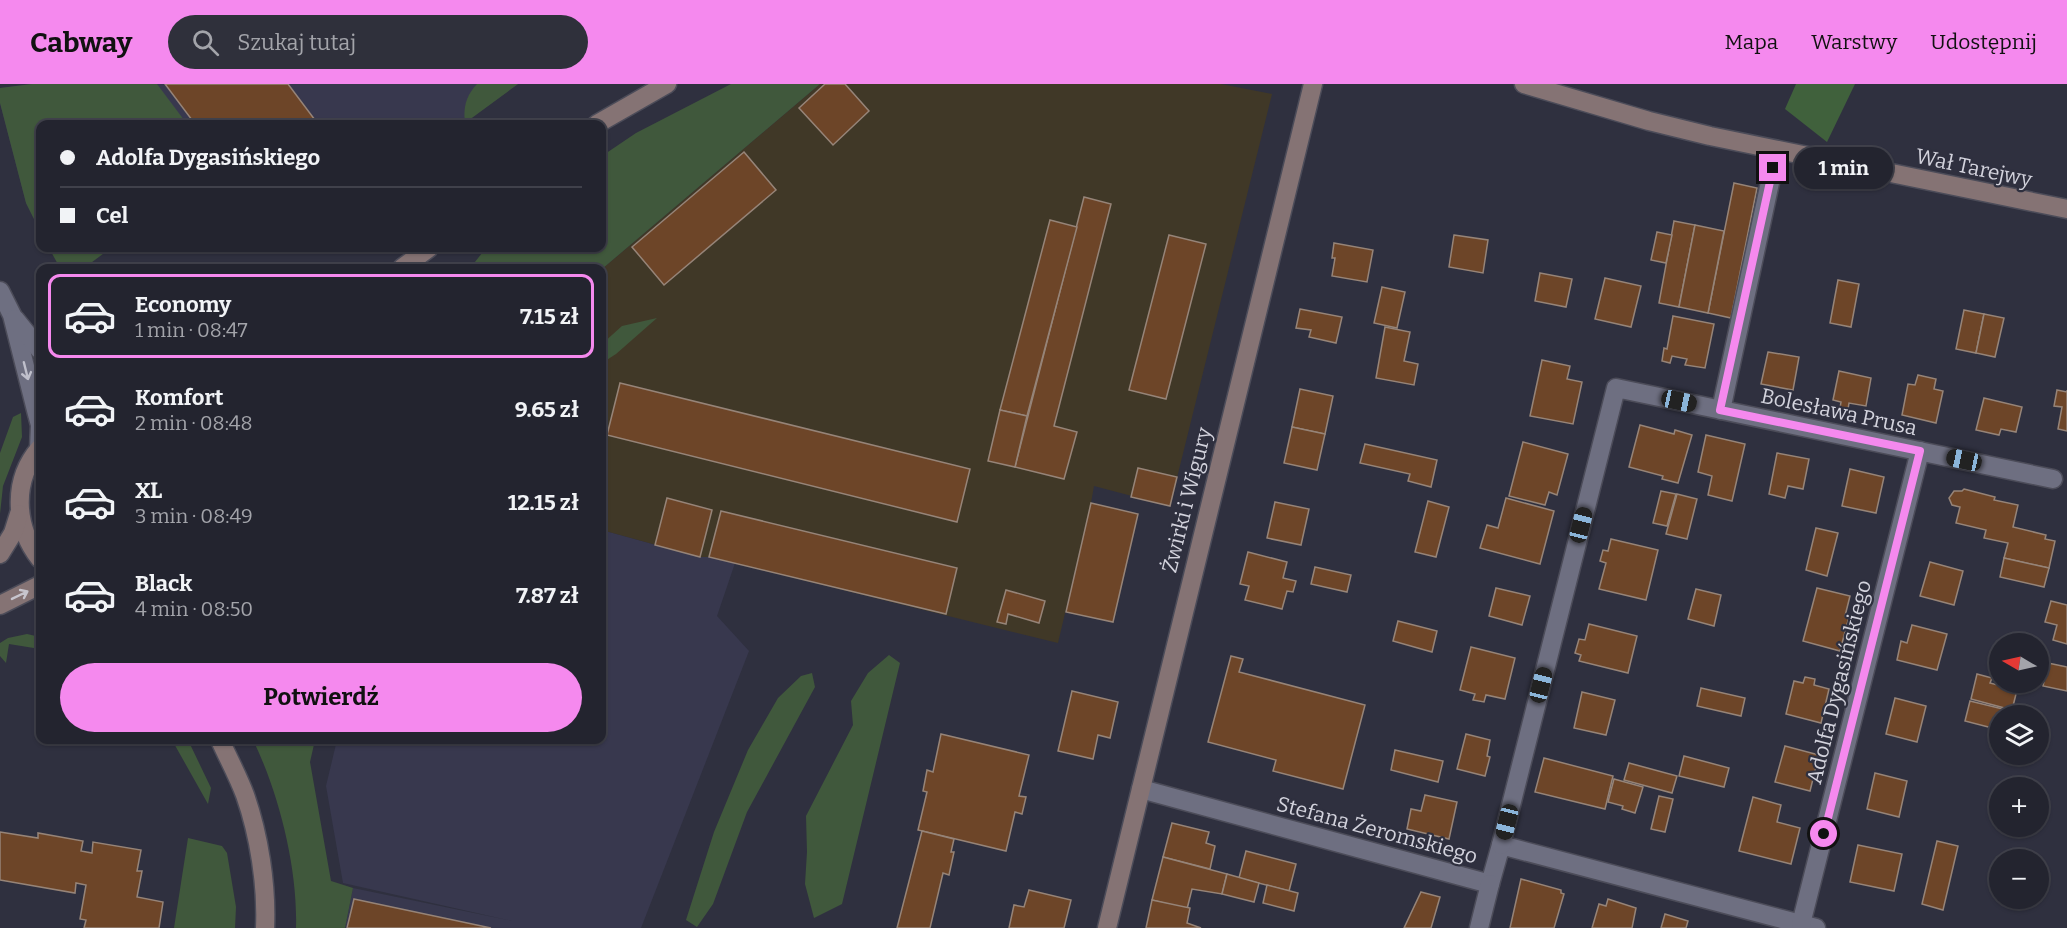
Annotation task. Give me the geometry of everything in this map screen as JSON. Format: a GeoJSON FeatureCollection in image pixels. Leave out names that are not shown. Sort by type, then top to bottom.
{"type":"FeatureCollection","features":[{"type":"Feature","properties":{"kind":"street"},"geometry":{"type":"LineString","coordinates":[[604,120],[667,84]]}},
{"type":"Feature","properties":{"kind":"street","name":"Żwirki i Wigury"},"geometry":{"type":"LineString","coordinates":[[1107,928],[1313,84]]}},
{"type":"Feature","properties":{"kind":"street","name":"Wał Tarejwy"},"geometry":{"type":"LineString","coordinates":[[1524,84],[1649,121],[1777,150],[2067,209]]}},
{"type":"Feature","properties":{"kind":"street"},"geometry":{"type":"LineString","coordinates":[[1720,410],[1777,150]]}},
{"type":"Feature","properties":{"kind":"street"},"geometry":{"type":"LineString","coordinates":[[407,264],[424,252]]}},
{"type":"Feature","properties":{"kind":"street"},"geometry":{"type":"LineString","coordinates":[[0,291],[12,315],[36,345]]}},
{"type":"Feature","properties":{"kind":"street"},"geometry":{"type":"LineString","coordinates":[[12,315],[36,409]]}},
{"type":"Feature","properties":{"kind":"street","name":"Bolesława Prusa"},"geometry":{"type":"LineString","coordinates":[[1501,845],[1616,388],[2053,479]]}},
{"type":"Feature","properties":{"kind":"street","name":"Adolfa Dygasińskiego"},"geometry":{"type":"LineString","coordinates":[[1809,926],[1920,451]]}},
{"type":"Feature","properties":{"kind":"street"},"geometry":{"type":"LineString","coordinates":[[36,455],[23,479],[20,495],[20,512],[24,531],[36,554]]}},
{"type":"Feature","properties":{"kind":"street"},"geometry":{"type":"LineString","coordinates":[[0,554],[13,533],[20,512]]}},
{"type":"Feature","properties":{"kind":"street"},"geometry":{"type":"LineString","coordinates":[[0,605],[36,587]]}},
{"type":"Feature","properties":{"kind":"street"},"geometry":{"type":"LineString","coordinates":[[222,744],[245,796],[254,829],[262,870],[265,928]]}},
{"type":"Feature","properties":{"kind":"street","name":"Stefana Żeromskiego"},"geometry":{"type":"LineString","coordinates":[[1141,789],[1490,884],[1501,845],[1809,926]]}},
{"type":"Feature","properties":{"kind":"street"},"geometry":{"type":"LineString","coordinates":[[1479,928],[1490,884]]}},
{"type":"Feature","properties":{"kind":"shaded area"},"geometry":{"type":"Polygon","coordinates":[[[32,84],[518,84],[468,120],[36,120],[36,223],[26,203],[0,103],[0,88],[32,84]]]}},
{"type":"Feature","properties":{"kind":"shaded area"},"geometry":{"type":"Polygon","coordinates":[[[820,84],[1221,84],[1272,94],[1170,506],[1094,486],[1058,643],[709,557],[700,557],[606,531],[606,266],[820,84]]]}},
{"type":"Feature","properties":{"kind":"shaded area"},"geometry":{"type":"Polygon","coordinates":[[[606,531],[700,557],[735,563],[717,616],[749,651],[641,928],[345,928],[353,888],[512,921],[343,883],[326,786],[336,744],[606,744],[606,531]]]}},
{"type":"Feature","properties":{"kind":"green space"},"geometry":{"type":"Polygon","coordinates":[[[32,84],[157,84],[184,120],[36,120],[36,223],[26,203],[0,103],[0,88],[32,84]]]}},
{"type":"Feature","properties":{"kind":"green space"},"geometry":{"type":"Polygon","coordinates":[[[477,84],[518,84],[469,120],[465,120],[464,112],[470,93],[477,84]]]}},
{"type":"Feature","properties":{"kind":"green space"},"geometry":{"type":"Polygon","coordinates":[[[731,84],[820,84],[606,266],[473,264],[483,252],[606,252],[606,153],[636,133],[731,84]]]}},
{"type":"Feature","properties":{"kind":"green space"},"geometry":{"type":"Polygon","coordinates":[[[1796,84],[1855,84],[1827,142],[1785,109],[1796,84]]]}},
{"type":"Feature","properties":{"kind":"green space"},"geometry":{"type":"Polygon","coordinates":[[[51,252],[106,252],[89,264],[58,264],[51,252]]]}},
{"type":"Feature","properties":{"kind":"green space"},"geometry":{"type":"Polygon","coordinates":[[[657,318],[606,360],[606,340],[622,326],[657,318]]]}},
{"type":"Feature","properties":{"kind":"green space"},"geometry":{"type":"Polygon","coordinates":[[[21,413],[22,437],[3,486],[0,514],[0,453],[13,417],[21,413]]]}},
{"type":"Feature","properties":{"kind":"green space"},"geometry":{"type":"Polygon","coordinates":[[[27,634],[36,636],[36,648],[9,644],[6,663],[0,656],[0,643],[8,638],[27,634]]]}},
{"type":"Feature","properties":{"kind":"green space"},"geometry":{"type":"Polygon","coordinates":[[[889,655],[900,663],[842,904],[814,918],[805,884],[806,816],[853,725],[851,701],[868,673],[889,655]]]}},
{"type":"Feature","properties":{"kind":"green space"},"geometry":{"type":"Polygon","coordinates":[[[812,673],[815,687],[747,812],[713,904],[697,927],[686,920],[714,832],[748,750],[778,698],[801,676],[812,673]]]}},
{"type":"Feature","properties":{"kind":"green space"},"geometry":{"type":"Polygon","coordinates":[[[174,744],[190,744],[211,788],[208,804],[174,744]]]}},
{"type":"Feature","properties":{"kind":"green space"},"geometry":{"type":"Polygon","coordinates":[[[255,744],[314,744],[310,762],[331,881],[353,888],[345,928],[296,928],[294,881],[285,832],[279,807],[255,744]]]}},
{"type":"Feature","properties":{"kind":"green space"},"geometry":{"type":"Polygon","coordinates":[[[188,838],[222,846],[227,853],[236,907],[235,928],[174,928],[188,838]]]}},
{"type":"Feature","properties":{"kind":"building"},"geometry":{"type":"Polygon","coordinates":[[[165,84],[288,84],[315,120],[192,120],[165,84]]]}},
{"type":"Feature","properties":{"kind":"building"},"geometry":{"type":"Polygon","coordinates":[[[825,84],[845,84],[869,111],[833,145],[799,108],[825,84]]]}},
{"type":"Feature","properties":{"kind":"building"},"geometry":{"type":"Polygon","coordinates":[[[744,152],[776,190],[664,285],[632,247],[744,152]]]}},
{"type":"Feature","properties":{"kind":"building"},"geometry":{"type":"Polygon","coordinates":[[[1734,183],[1757,188],[1731,318],[1708,313],[1734,183]]]}},
{"type":"Feature","properties":{"kind":"building"},"geometry":{"type":"Polygon","coordinates":[[[1084,197],[1111,204],[1054,426],[1077,432],[1064,479],[1015,467],[1084,197]]]}},
{"type":"Feature","properties":{"kind":"building"},"geometry":{"type":"Polygon","coordinates":[[[1050,220],[1077,227],[1027,416],[1000,410],[1050,220]]]}},
{"type":"Feature","properties":{"kind":"building"},"geometry":{"type":"Polygon","coordinates":[[[1674,221],[1695,225],[1679,307],[1659,303],[1674,221]]]}},
{"type":"Feature","properties":{"kind":"building"},"geometry":{"type":"Polygon","coordinates":[[[1695,225],[1724,231],[1708,313],[1679,307],[1695,225]]]}},
{"type":"Feature","properties":{"kind":"building"},"geometry":{"type":"Polygon","coordinates":[[[1657,232],[1672,235],[1666,263],[1651,260],[1657,232]]]}},
{"type":"Feature","properties":{"kind":"building"},"geometry":{"type":"Polygon","coordinates":[[[1169,235],[1206,244],[1166,399],[1129,390],[1169,235]]]}},
{"type":"Feature","properties":{"kind":"building"},"geometry":{"type":"Polygon","coordinates":[[[1454,235],[1488,240],[1483,273],[1449,267],[1454,235]]]}},
{"type":"Feature","properties":{"kind":"building"},"geometry":{"type":"Polygon","coordinates":[[[1334,243],[1373,250],[1367,282],[1332,276],[1335,258],[1332,258],[1334,243]]]}},
{"type":"Feature","properties":{"kind":"building"},"geometry":{"type":"Polygon","coordinates":[[[1540,273],[1572,279],[1566,307],[1535,301],[1540,273]]]}},
{"type":"Feature","properties":{"kind":"building"},"geometry":{"type":"Polygon","coordinates":[[[1605,278],[1641,286],[1631,327],[1595,319],[1605,278]]]}},
{"type":"Feature","properties":{"kind":"building"},"geometry":{"type":"Polygon","coordinates":[[[1838,280],[1859,284],[1851,327],[1830,323],[1838,280]]]}},
{"type":"Feature","properties":{"kind":"building"},"geometry":{"type":"Polygon","coordinates":[[[1382,287],[1405,292],[1397,328],[1374,323],[1382,287]]]}},
{"type":"Feature","properties":{"kind":"building"},"geometry":{"type":"Polygon","coordinates":[[[1300,309],[1342,317],[1336,343],[1309,337],[1311,330],[1296,328],[1300,309]]]}},
{"type":"Feature","properties":{"kind":"building"},"geometry":{"type":"Polygon","coordinates":[[[1964,310],[1984,314],[1976,353],[1956,349],[1964,310]]]}},
{"type":"Feature","properties":{"kind":"building"},"geometry":{"type":"Polygon","coordinates":[[[1984,314],[2004,318],[1995,357],[1976,353],[1984,314]]]}},
{"type":"Feature","properties":{"kind":"building"},"geometry":{"type":"Polygon","coordinates":[[[1673,316],[1714,324],[1705,368],[1685,365],[1687,359],[1672,356],[1670,363],[1662,361],[1664,348],[1667,349],[1673,316]]]}},
{"type":"Feature","properties":{"kind":"building"},"geometry":{"type":"Polygon","coordinates":[[[1385,327],[1410,332],[1404,361],[1418,364],[1414,385],[1376,378],[1385,327]]]}},
{"type":"Feature","properties":{"kind":"building"},"geometry":{"type":"Polygon","coordinates":[[[1768,352],[1799,357],[1793,390],[1761,384],[1768,352]]]}},
{"type":"Feature","properties":{"kind":"building"},"geometry":{"type":"Polygon","coordinates":[[[1542,360],[1570,366],[1567,379],[1582,382],[1573,424],[1530,416],[1542,360]]]}},
{"type":"Feature","properties":{"kind":"building"},"geometry":{"type":"Polygon","coordinates":[[[1839,371],[1871,378],[1866,406],[1849,403],[1848,409],[1840,408],[1841,402],[1833,400],[1839,371]]]}},
{"type":"Feature","properties":{"kind":"building"},"geometry":{"type":"Polygon","coordinates":[[[1918,375],[1936,379],[1934,389],[1943,391],[1936,423],[1902,415],[1908,384],[1915,385],[1918,375]]]}},
{"type":"Feature","properties":{"kind":"building"},"geometry":{"type":"Polygon","coordinates":[[[620,383],[970,469],[957,522],[607,435],[620,383]]]}},
{"type":"Feature","properties":{"kind":"building"},"geometry":{"type":"Polygon","coordinates":[[[1300,389],[1333,396],[1325,434],[1292,427],[1300,389]]]}},
{"type":"Feature","properties":{"kind":"building"},"geometry":{"type":"Polygon","coordinates":[[[2057,390],[2067,392],[2067,431],[2058,429],[2062,407],[2054,406],[2057,390]]]}},
{"type":"Feature","properties":{"kind":"building"},"geometry":{"type":"Polygon","coordinates":[[[1984,398],[2022,407],[2016,432],[2001,429],[1999,435],[1976,430],[1984,398]]]}},
{"type":"Feature","properties":{"kind":"building"},"geometry":{"type":"Polygon","coordinates":[[[1000,410],[1027,416],[1015,467],[988,461],[1000,410]]]}},
{"type":"Feature","properties":{"kind":"building"},"geometry":{"type":"Polygon","coordinates":[[[1640,425],[1674,434],[1675,430],[1692,435],[1678,483],[1662,479],[1663,476],[1629,467],[1640,425]]]}},
{"type":"Feature","properties":{"kind":"building"},"geometry":{"type":"Polygon","coordinates":[[[1292,427],[1325,434],[1317,470],[1284,463],[1292,427]]]}},
{"type":"Feature","properties":{"kind":"building"},"geometry":{"type":"Polygon","coordinates":[[[1706,435],[1745,444],[1732,501],[1708,495],[1712,476],[1698,472],[1706,435]]]}},
{"type":"Feature","properties":{"kind":"building"},"geometry":{"type":"Polygon","coordinates":[[[1523,442],[1568,454],[1557,495],[1549,492],[1545,505],[1509,496],[1523,442]]]}},
{"type":"Feature","properties":{"kind":"building"},"geometry":{"type":"Polygon","coordinates":[[[1365,444],[1437,460],[1431,487],[1408,481],[1410,474],[1360,463],[1365,444]]]}},
{"type":"Feature","properties":{"kind":"building"},"geometry":{"type":"Polygon","coordinates":[[[1777,453],[1809,459],[1803,489],[1788,486],[1785,498],[1769,494],[1777,453]]]}},
{"type":"Feature","properties":{"kind":"building"},"geometry":{"type":"Polygon","coordinates":[[[1138,468],[1177,477],[1170,506],[1131,497],[1138,468]]]}},
{"type":"Feature","properties":{"kind":"building"},"geometry":{"type":"Polygon","coordinates":[[[1850,469],[1884,477],[1876,513],[1842,506],[1850,469]]]}},
{"type":"Feature","properties":{"kind":"building"},"geometry":{"type":"Polygon","coordinates":[[[1964,489],[1995,497],[1994,500],[2018,505],[2013,527],[2046,535],[2045,539],[2055,541],[2049,568],[2004,558],[2008,543],[1984,538],[1986,530],[1956,523],[1960,507],[1952,505],[1949,498],[1954,491],[1964,489]]]}},
{"type":"Feature","properties":{"kind":"building"},"geometry":{"type":"Polygon","coordinates":[[[1661,491],[1676,494],[1667,526],[1653,523],[1661,491]]]}},
{"type":"Feature","properties":{"kind":"building"},"geometry":{"type":"Polygon","coordinates":[[[1677,494],[1697,499],[1687,539],[1666,534],[1677,494]]]}},
{"type":"Feature","properties":{"kind":"building"},"geometry":{"type":"Polygon","coordinates":[[[667,498],[712,510],[700,557],[655,545],[667,498]]]}},
{"type":"Feature","properties":{"kind":"building"},"geometry":{"type":"Polygon","coordinates":[[[1506,498],[1554,511],[1540,564],[1480,548],[1487,525],[1498,528],[1506,498]]]}},
{"type":"Feature","properties":{"kind":"building"},"geometry":{"type":"Polygon","coordinates":[[[1428,501],[1449,507],[1436,557],[1415,552],[1428,501]]]}},
{"type":"Feature","properties":{"kind":"building"},"geometry":{"type":"Polygon","coordinates":[[[1275,502],[1309,509],[1301,545],[1267,538],[1275,502]]]}},
{"type":"Feature","properties":{"kind":"building"},"geometry":{"type":"Polygon","coordinates":[[[1091,503],[1138,514],[1113,622],[1066,612],[1091,503]]]}},
{"type":"Feature","properties":{"kind":"building"},"geometry":{"type":"Polygon","coordinates":[[[721,511],[957,568],[946,614],[709,557],[721,511]]]}},
{"type":"Feature","properties":{"kind":"building"},"geometry":{"type":"Polygon","coordinates":[[[1816,528],[1838,533],[1827,576],[1806,570],[1816,528]]]}},
{"type":"Feature","properties":{"kind":"building"},"geometry":{"type":"Polygon","coordinates":[[[1611,539],[1658,550],[1646,600],[1599,589],[1606,563],[1600,561],[1603,550],[1608,551],[1611,539]]]}},
{"type":"Feature","properties":{"kind":"building"},"geometry":{"type":"Polygon","coordinates":[[[1248,552],[1287,562],[1283,578],[1296,581],[1293,592],[1287,591],[1282,609],[1245,600],[1249,586],[1240,584],[1248,552]]]}},
{"type":"Feature","properties":{"kind":"building"},"geometry":{"type":"Polygon","coordinates":[[[2004,558],[2049,568],[2044,587],[2000,577],[2004,558]]]}},
{"type":"Feature","properties":{"kind":"building"},"geometry":{"type":"Polygon","coordinates":[[[1930,562],[1963,571],[1954,605],[1920,596],[1930,562]]]}},
{"type":"Feature","properties":{"kind":"building"},"geometry":{"type":"Polygon","coordinates":[[[1315,567],[1351,575],[1347,592],[1311,584],[1315,567]]]}},
{"type":"Feature","properties":{"kind":"building"},"geometry":{"type":"Polygon","coordinates":[[[1496,588],[1530,596],[1522,625],[1489,616],[1496,588]]]}},
{"type":"Feature","properties":{"kind":"building"},"geometry":{"type":"Polygon","coordinates":[[[1817,588],[1850,596],[1845,616],[1849,617],[1840,651],[1803,641],[1817,588]]]}},
{"type":"Feature","properties":{"kind":"building"},"geometry":{"type":"Polygon","coordinates":[[[1696,589],[1721,595],[1714,626],[1688,619],[1696,589]]]}},
{"type":"Feature","properties":{"kind":"building"},"geometry":{"type":"Polygon","coordinates":[[[1006,590],[1045,601],[1039,623],[1008,614],[1006,624],[997,622],[1006,590]]]}},
{"type":"Feature","properties":{"kind":"building"},"geometry":{"type":"Polygon","coordinates":[[[2051,601],[2067,605],[2067,644],[2053,640],[2057,625],[2045,622],[2051,601]]]}},
{"type":"Feature","properties":{"kind":"building"},"geometry":{"type":"Polygon","coordinates":[[[1398,621],[1437,631],[1432,652],[1393,641],[1398,621]]]}},
{"type":"Feature","properties":{"kind":"building"},"geometry":{"type":"Polygon","coordinates":[[[1589,624],[1637,636],[1628,673],[1579,661],[1581,655],[1575,653],[1579,639],[1585,640],[1589,624]]]}},
{"type":"Feature","properties":{"kind":"building"},"geometry":{"type":"Polygon","coordinates":[[[1912,625],[1947,634],[1937,670],[1897,660],[1901,641],[1907,643],[1912,625]]]}},
{"type":"Feature","properties":{"kind":"building"},"geometry":{"type":"Polygon","coordinates":[[[1471,647],[1515,658],[1505,699],[1486,695],[1484,702],[1473,700],[1475,694],[1460,690],[1471,647]]]}},
{"type":"Feature","properties":{"kind":"building"},"geometry":{"type":"Polygon","coordinates":[[[1231,656],[1243,659],[1239,672],[1365,705],[1343,789],[1273,771],[1276,760],[1208,742],[1231,656]]]}},
{"type":"Feature","properties":{"kind":"building"},"geometry":{"type":"Polygon","coordinates":[[[2049,663],[2067,667],[2067,691],[2049,687],[2049,663]]]}},
{"type":"Feature","properties":{"kind":"building"},"geometry":{"type":"Polygon","coordinates":[[[1977,674],[1989,677],[1989,693],[2016,693],[2013,705],[1993,705],[1971,699],[1977,674]]]}},
{"type":"Feature","properties":{"kind":"building"},"geometry":{"type":"Polygon","coordinates":[[[1805,677],[1815,679],[1814,685],[1829,689],[1821,723],[1786,714],[1794,681],[1803,683],[1805,677]]]}},
{"type":"Feature","properties":{"kind":"building"},"geometry":{"type":"Polygon","coordinates":[[[1701,688],[1745,698],[1741,716],[1697,706],[1701,688]]]}},
{"type":"Feature","properties":{"kind":"building"},"geometry":{"type":"Polygon","coordinates":[[[1072,691],[1118,702],[1110,738],[1098,735],[1093,759],[1058,751],[1072,691]]]}},
{"type":"Feature","properties":{"kind":"building"},"geometry":{"type":"Polygon","coordinates":[[[1582,692],[1615,700],[1606,735],[1574,728],[1582,692]]]}},
{"type":"Feature","properties":{"kind":"building"},"geometry":{"type":"Polygon","coordinates":[[[1895,698],[1926,706],[1917,742],[1886,734],[1895,698]]]}},
{"type":"Feature","properties":{"kind":"building"},"geometry":{"type":"Polygon","coordinates":[[[1970,701],[1989,706],[1989,727],[1965,721],[1970,701]]]}},
{"type":"Feature","properties":{"kind":"building"},"geometry":{"type":"Polygon","coordinates":[[[941,734],[1029,755],[1019,796],[1026,797],[1022,814],[1015,812],[1006,851],[918,830],[927,792],[923,791],[927,770],[933,772],[941,734]]]}},
{"type":"Feature","properties":{"kind":"building"},"geometry":{"type":"Polygon","coordinates":[[[1466,734],[1490,740],[1487,756],[1490,757],[1485,776],[1457,769],[1466,734]]]}},
{"type":"Feature","properties":{"kind":"building"},"geometry":{"type":"Polygon","coordinates":[[[1785,746],[1819,755],[1810,791],[1775,782],[1785,746]]]}},
{"type":"Feature","properties":{"kind":"building"},"geometry":{"type":"Polygon","coordinates":[[[1395,750],[1443,761],[1438,782],[1391,770],[1395,750]]]}},
{"type":"Feature","properties":{"kind":"building"},"geometry":{"type":"Polygon","coordinates":[[[1684,756],[1729,768],[1724,787],[1679,776],[1684,756]]]}},
{"type":"Feature","properties":{"kind":"building"},"geometry":{"type":"Polygon","coordinates":[[[1544,758],[1613,776],[1605,809],[1535,792],[1544,758]]]}},
{"type":"Feature","properties":{"kind":"building"},"geometry":{"type":"Polygon","coordinates":[[[1629,763],[1677,776],[1672,793],[1624,780],[1629,763]]]}},
{"type":"Feature","properties":{"kind":"building"},"geometry":{"type":"Polygon","coordinates":[[[1875,773],[1907,781],[1899,817],[1867,809],[1875,773]]]}},
{"type":"Feature","properties":{"kind":"building"},"geometry":{"type":"Polygon","coordinates":[[[1614,779],[1643,787],[1635,813],[1622,809],[1623,806],[1608,802],[1614,779]]]}},
{"type":"Feature","properties":{"kind":"building"},"geometry":{"type":"Polygon","coordinates":[[[1425,795],[1457,802],[1449,839],[1407,829],[1411,809],[1421,811],[1425,795]]]}},
{"type":"Feature","properties":{"kind":"building"},"geometry":{"type":"Polygon","coordinates":[[[1659,796],[1673,799],[1665,832],[1651,829],[1659,796]]]}},
{"type":"Feature","properties":{"kind":"building"},"geometry":{"type":"Polygon","coordinates":[[[1753,797],[1781,805],[1777,822],[1800,828],[1791,864],[1739,851],[1753,797]]]}},
{"type":"Feature","properties":{"kind":"building"},"geometry":{"type":"Polygon","coordinates":[[[1172,823],[1209,832],[1206,843],[1215,846],[1210,869],[1163,857],[1172,823]]]}},
{"type":"Feature","properties":{"kind":"building"},"geometry":{"type":"Polygon","coordinates":[[[922,831],[954,839],[949,875],[943,873],[930,928],[897,928],[922,831]]]}},
{"type":"Feature","properties":{"kind":"building"},"geometry":{"type":"Polygon","coordinates":[[[0,832],[38,838],[38,833],[83,841],[81,851],[92,853],[93,842],[141,850],[137,871],[142,871],[137,897],[163,902],[159,928],[84,928],[86,920],[80,919],[86,885],[76,883],[75,893],[0,880],[0,832]]]}},
{"type":"Feature","properties":{"kind":"building"},"geometry":{"type":"Polygon","coordinates":[[[1937,841],[1958,846],[1943,910],[1922,904],[1937,841]]]}},
{"type":"Feature","properties":{"kind":"building"},"geometry":{"type":"Polygon","coordinates":[[[1858,845],[1902,854],[1894,891],[1850,882],[1858,845]]]}},
{"type":"Feature","properties":{"kind":"building"},"geometry":{"type":"Polygon","coordinates":[[[1246,851],[1296,864],[1289,891],[1239,878],[1246,851]]]}},
{"type":"Feature","properties":{"kind":"building"},"geometry":{"type":"Polygon","coordinates":[[[1163,857],[1227,874],[1222,894],[1192,889],[1187,909],[1152,900],[1163,857]]]}},
{"type":"Feature","properties":{"kind":"building"},"geometry":{"type":"Polygon","coordinates":[[[1227,874],[1259,883],[1254,902],[1222,894],[1227,874]]]}},
{"type":"Feature","properties":{"kind":"building"},"geometry":{"type":"Polygon","coordinates":[[[1521,879],[1561,890],[1564,894],[1554,928],[1510,928],[1521,879]]]}},
{"type":"Feature","properties":{"kind":"building"},"geometry":{"type":"Polygon","coordinates":[[[1267,885],[1298,893],[1294,911],[1263,903],[1267,885]]]}},
{"type":"Feature","properties":{"kind":"building"},"geometry":{"type":"Polygon","coordinates":[[[1029,890],[1071,900],[1064,928],[1009,928],[1014,905],[1024,907],[1029,890]]]}},
{"type":"Feature","properties":{"kind":"building"},"geometry":{"type":"Polygon","coordinates":[[[1421,892],[1440,897],[1431,928],[1404,928],[1421,892]]]}},
{"type":"Feature","properties":{"kind":"building"},"geometry":{"type":"Polygon","coordinates":[[[354,899],[491,928],[347,928],[354,899]]]}},
{"type":"Feature","properties":{"kind":"building"},"geometry":{"type":"Polygon","coordinates":[[[1608,899],[1636,908],[1632,928],[1592,928],[1599,904],[1606,906],[1608,899]]]}},
{"type":"Feature","properties":{"kind":"building"},"geometry":{"type":"Polygon","coordinates":[[[1152,900],[1190,908],[1187,923],[1201,928],[1146,928],[1152,900]]]}},
{"type":"Feature","properties":{"kind":"building"},"geometry":{"type":"Polygon","coordinates":[[[1665,914],[1688,921],[1686,928],[1661,928],[1665,914]]]}},
{"type":"Feature","properties":{"kind":"route"},"geometry":{"type":"LineString","coordinates":[[1773,168],[1720,410],[1920,451],[1824,834]]}}]}
